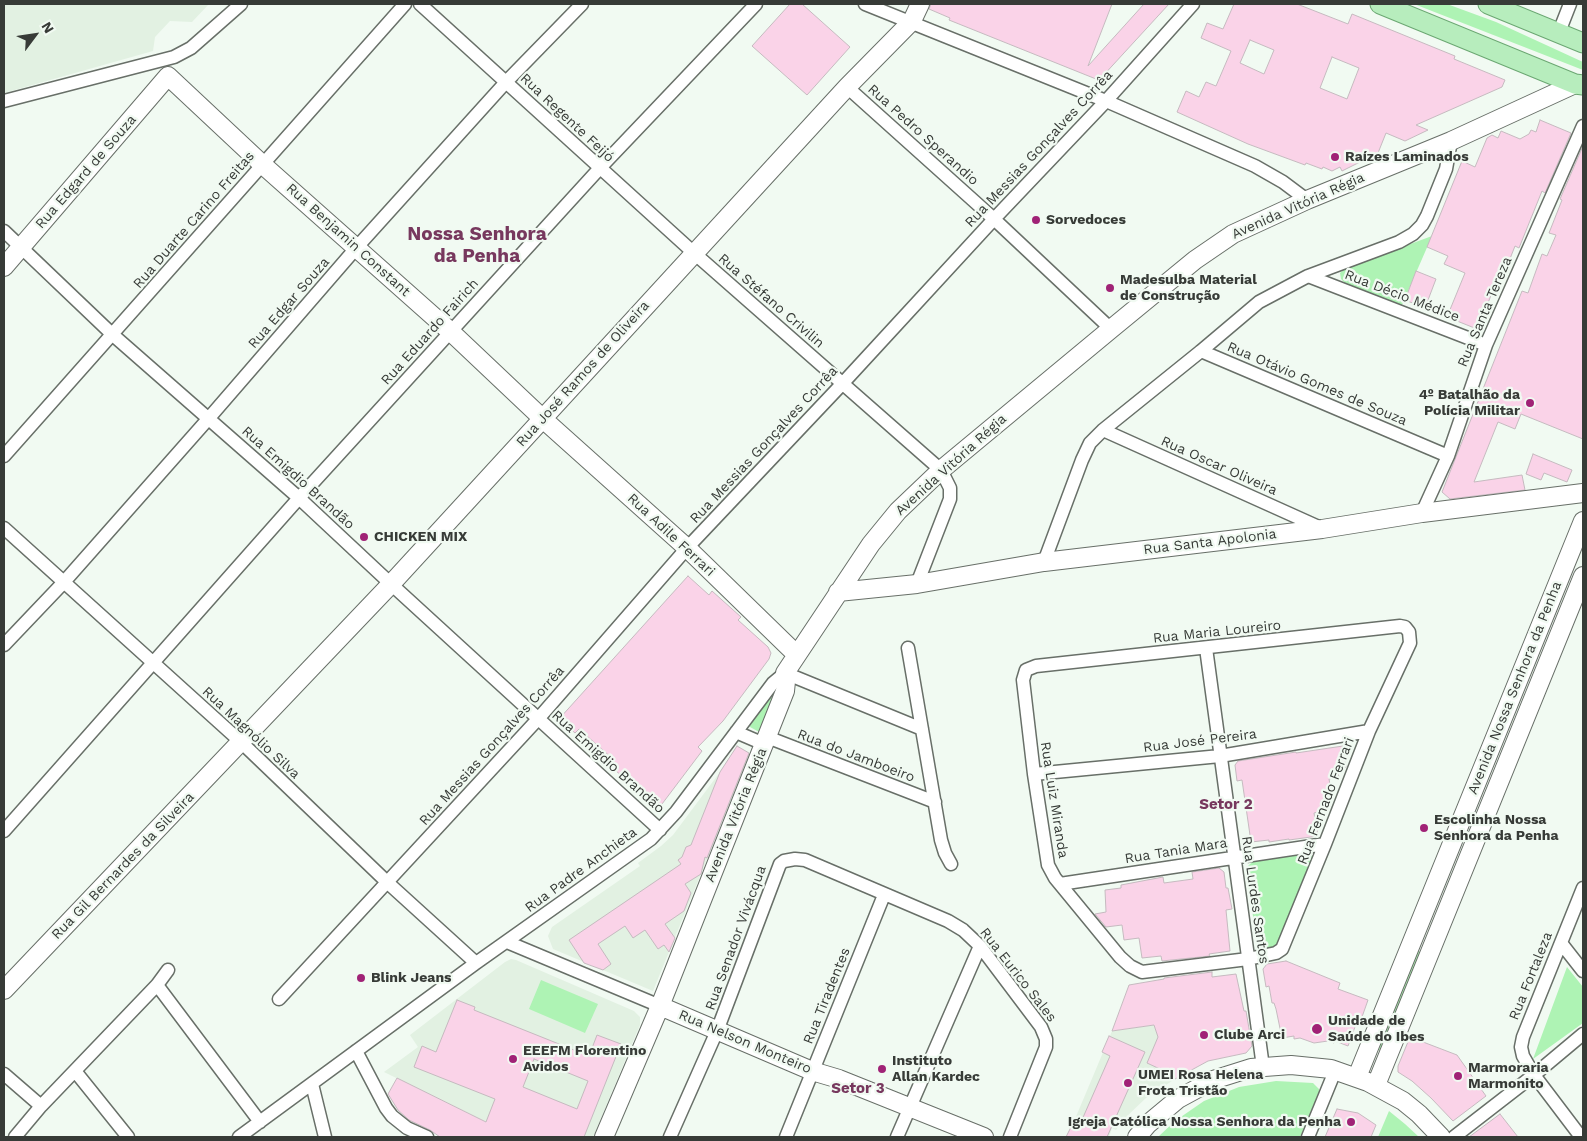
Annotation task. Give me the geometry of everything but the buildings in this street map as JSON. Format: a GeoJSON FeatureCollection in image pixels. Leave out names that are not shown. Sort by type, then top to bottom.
{"type":"FeatureCollection","features":[{"type":"Feature","properties":{"kind":"main road"},"geometry":{"type":"LineString","coordinates":[[1380,4],[1579,85]]}},
{"type":"Feature","properties":{"kind":"main road"},"geometry":{"type":"LineString","coordinates":[[1488,4],[1583,43]]}},
{"type":"Feature","properties":{"kind":"street"},"geometry":{"type":"LineString","coordinates":[[4,101],[174,57],[191,48],[241,4]]}},
{"type":"Feature","properties":{"kind":"street","name":"Rua Duarte Carino Freitas"},"geometry":{"type":"LineString","coordinates":[[4,456],[406,4]]}},
{"type":"Feature","properties":{"kind":"street","name":"Rua Regente Feijó"},"geometry":{"type":"LineString","coordinates":[[420,4],[599,169],[694,253]]}},
{"type":"Feature","properties":{"kind":"street","name":"Rua Edgar Souza"},"geometry":{"type":"LineString","coordinates":[[4,645],[64,582],[357,247],[506,82],[582,4]]}},
{"type":"Feature","properties":{"kind":"street","name":"Rua Eduardo Fairich"},"geometry":{"type":"LineString","coordinates":[[4,831],[299,498],[599,169],[756,4]]}},
{"type":"Feature","properties":{"kind":"street"},"geometry":{"type":"LineString","coordinates":[[866,4],[1106,101],[1255,166],[1284,182],[1307,200]]}},
{"type":"Feature","properties":{"kind":"street","name":"Rua José Ramos de Oliveira"},"geometry":{"type":"LineString","coordinates":[[241,742],[391,584],[847,87],[912,21],[920,4]]}},
{"type":"Feature","properties":{"kind":"street","name":"Rua Messias Gonçalves Corrêa"},"geometry":{"type":"LineString","coordinates":[[279,999],[538,719],[687,548],[1106,101],[1193,4]]}},
{"type":"Feature","properties":{"kind":"street"},"geometry":{"type":"LineString","coordinates":[[1559,32],[1570,4]]}},
{"type":"Feature","properties":{"kind":"street"},"geometry":{"type":"LineString","coordinates":[[168,76],[174,57]]}},
{"type":"Feature","properties":{"kind":"street","name":"Rua Benjamin Constant"},"geometry":{"type":"LineString","coordinates":[[168,76],[263,164],[451,332],[543,419]]}},
{"type":"Feature","properties":{"kind":"street","name":"Rua Edgard de Souza"},"geometry":{"type":"LineString","coordinates":[[4,267],[168,76]]}},
{"type":"Feature","properties":{"kind":"street","name":"Avenida Vitória Régia"},"geometry":{"type":"LineString","coordinates":[[604,1137],[660,1006],[766,740],[785,691],[785,673],[871,544],[898,511],[941,470],[1111,329],[1195,260],[1233,234],[1307,200],[1451,141],[1579,85]]}},
{"type":"Feature","properties":{"kind":"street","name":"Rua Pedro Sperandio"},"geometry":{"type":"LineString","coordinates":[[847,87],[994,219],[1111,329]]}},
{"type":"Feature","properties":{"kind":"street","name":"Rua Santa Tereza"},"geometry":{"type":"LineString","coordinates":[[1422,513],[1448,456],[1486,344],[1583,126]]}},
{"type":"Feature","properties":{"kind":"street"},"geometry":{"type":"LineString","coordinates":[[1044,562],[1090,442],[1102,430],[1259,302],[1308,276],[1399,242],[1413,234],[1422,225],[1427,216],[1446,169],[1451,141]]}},
{"type":"Feature","properties":{"kind":"street","name":"Rua Emigdio Brandão"},"geometry":{"type":"LineString","coordinates":[[4,231],[113,335],[299,498],[660,830]]}},
{"type":"Feature","properties":{"kind":"street","name":"Rua Stéfano Crivilin"},"geometry":{"type":"LineString","coordinates":[[694,253],[941,470]]}},
{"type":"Feature","properties":{"kind":"street","name":"Rua Décio Médice"},"geometry":{"type":"LineString","coordinates":[[1308,276],[1486,344]]}},
{"type":"Feature","properties":{"kind":"street","name":"Rua Otávio Gomes de Souza"},"geometry":{"type":"LineString","coordinates":[[1201,351],[1448,456]]}},
{"type":"Feature","properties":{"kind":"street","name":"Rua Adile Ferrari"},"geometry":{"type":"LineString","coordinates":[[543,419],[687,548],[797,654]]}},
{"type":"Feature","properties":{"kind":"street","name":"Rua Oscar Oliveira"},"geometry":{"type":"LineString","coordinates":[[1102,430],[1322,528]]}},
{"type":"Feature","properties":{"kind":"street"},"geometry":{"type":"LineString","coordinates":[[917,584],[950,499],[950,488],[941,470]]}},
{"type":"Feature","properties":{"kind":"street","name":"Rua Santa Apolonia"},"geometry":{"type":"LineString","coordinates":[[838,592],[917,584],[1044,562],[1322,528],[1422,513],[1583,493]]}},
{"type":"Feature","properties":{"kind":"street","name":"Avenida Nossa Senhora da Penha"},"geometry":{"type":"LineString","coordinates":[[1357,1077],[1583,521]]}},
{"type":"Feature","properties":{"kind":"street","name":"Rua Magnólio Silva"},"geometry":{"type":"LineString","coordinates":[[4,528],[241,742],[388,883],[476,963]]}},
{"type":"Feature","properties":{"kind":"street","name":"Avenida Nossa Senhora da Penha"},"geometry":{"type":"LineString","coordinates":[[1376,1085],[1583,576]]}},
{"type":"Feature","properties":{"kind":"street"},"geometry":{"type":"LineString","coordinates":[[1551,600],[1570,608]]}},
{"type":"Feature","properties":{"kind":"street","name":"Rua Maria Loureiro"},"geometry":{"type":"LineString","coordinates":[[1026,670],[1036,666],[1400,626],[1406,628],[1409,632]]}},
{"type":"Feature","properties":{"kind":"street","name":"Rua Fernado Ferrari"},"geometry":{"type":"LineString","coordinates":[[1248,959],[1282,950],[1326,844],[1369,731],[1410,643],[1409,632]]}},
{"type":"Feature","properties":{"kind":"street"},"geometry":{"type":"LineString","coordinates":[[908,648],[942,847],[951,864]]}},
{"type":"Feature","properties":{"kind":"street","name":"Rua Lurdes Santos"},"geometry":{"type":"LineString","coordinates":[[1206,648],[1263,1067]]}},
{"type":"Feature","properties":{"kind":"street","name":"Rua Luiz Miranda"},"geometry":{"type":"LineString","coordinates":[[1026,670],[1023,680],[1046,857],[1052,872],[1060,884],[1120,957],[1136,970],[1142,972],[1248,959]]}},
{"type":"Feature","properties":{"kind":"street"},"geometry":{"type":"LineString","coordinates":[[785,673],[922,729]]}},
{"type":"Feature","properties":{"kind":"street","name":"Rua Padre Anchieta"},"geometry":{"type":"LineString","coordinates":[[239,1137],[476,963],[640,847],[660,830],[676,812],[773,683],[785,673]]}},
{"type":"Feature","properties":{"kind":"street"},"geometry":{"type":"LineString","coordinates":[[1509,703],[1528,711]]}},
{"type":"Feature","properties":{"kind":"street","name":"Rua José Pereira"},"geometry":{"type":"LineString","coordinates":[[1034,774],[1220,756],[1369,731]]}},
{"type":"Feature","properties":{"kind":"street","name":"Rua do Jamboeiro"},"geometry":{"type":"LineString","coordinates":[[736,732],[766,740],[935,802]]}},
{"type":"Feature","properties":{"kind":"street","name":"Rua Gil Bernardes da Silveira"},"geometry":{"type":"LineString","coordinates":[[5,987],[241,742]]}},
{"type":"Feature","properties":{"kind":"street","name":"Rua Tania Mara"},"geometry":{"type":"LineString","coordinates":[[1060,884],[1326,844]]}},
{"type":"Feature","properties":{"kind":"street","name":"Rua Eurico Sales"},"geometry":{"type":"LineString","coordinates":[[784,861],[805,860],[948,921],[963,930],[980,946],[1041,1027],[1046,1039],[1046,1047],[1010,1137]]}},
{"type":"Feature","properties":{"kind":"street","name":"Rua Senador Vivácqua"},"geometry":{"type":"LineString","coordinates":[[670,1137],[718,1031],[780,864],[784,861]]}},
{"type":"Feature","properties":{"kind":"street","name":"Rua Fortaleza"},"geometry":{"type":"LineString","coordinates":[[1581,1137],[1534,1075],[1522,1056],[1521,1047],[1523,1036],[1583,888]]}},
{"type":"Feature","properties":{"kind":"street","name":"Rua Tiradentes"},"geometry":{"type":"LineString","coordinates":[[786,1137],[884,895]]}},
{"type":"Feature","properties":{"kind":"street"},"geometry":{"type":"LineString","coordinates":[[1412,941],[1432,948]]}},
{"type":"Feature","properties":{"kind":"street","name":"Rua Nelson Monteiro"},"geometry":{"type":"LineString","coordinates":[[507,942],[812,1071],[839,1079],[984,1137]]}},
{"type":"Feature","properties":{"kind":"street"},"geometry":{"type":"LineString","coordinates":[[1561,943],[1583,971]]}},
{"type":"Feature","properties":{"kind":"street"},"geometry":{"type":"LineString","coordinates":[[897,1137],[980,946]]}},
{"type":"Feature","properties":{"kind":"street"},"geometry":{"type":"LineString","coordinates":[[15,1137],[41,1106],[168,970]]}},
{"type":"Feature","properties":{"kind":"street"},"geometry":{"type":"LineString","coordinates":[[156,985],[260,1122]]}},
{"type":"Feature","properties":{"kind":"street"},"geometry":{"type":"LineString","coordinates":[[1454,1137],[1583,1034]]}},
{"type":"Feature","properties":{"kind":"street"},"geometry":{"type":"LineString","coordinates":[[356,1051],[392,1116],[407,1128],[427,1137]]}},
{"type":"Feature","properties":{"kind":"street"},"geometry":{"type":"LineString","coordinates":[[1137,1137],[1163,1111],[1196,1088],[1232,1073],[1263,1067],[1291,1065],[1311,1066],[1335,1071],[1376,1085],[1419,1114],[1441,1137]]}},
{"type":"Feature","properties":{"kind":"street"},"geometry":{"type":"LineString","coordinates":[[75,1071],[128,1137]]}},
{"type":"Feature","properties":{"kind":"street"},"geometry":{"type":"LineString","coordinates":[[1308,1137],[1335,1071]]}},
{"type":"Feature","properties":{"kind":"street"},"geometry":{"type":"LineString","coordinates":[[4,1074],[41,1106]]}},
{"type":"Feature","properties":{"kind":"street"},"geometry":{"type":"LineString","coordinates":[[312,1084],[325,1137]]}},
{"type":"Feature","properties":{"kind":"shaded area"},"geometry":{"type":"Polygon","coordinates":[[[4,4],[209,4],[192,22],[170,21],[155,37],[153,51],[4,93],[4,4]]]}},
{"type":"Feature","properties":{"kind":"shaded area"},"geometry":{"type":"Polygon","coordinates":[[[737,746],[750,754],[653,991],[553,949],[548,936],[552,927],[640,866],[638,863],[673,835],[737,746]]]}},
{"type":"Feature","properties":{"kind":"shaded area","name":"EEEFM Florentino Avidos"},"geometry":{"type":"Polygon","coordinates":[[[511,959],[634,1011],[640,1017],[640,1025],[593,1137],[517,1137],[384,1072],[418,1047],[410,1035],[511,959]]]}},
{"type":"Feature","properties":{"kind":"shaded area","name":"UMEI Rosa Helena Frota Tristão"},"geometry":{"type":"Polygon","coordinates":[[[1154,1025],[1175,1079],[1146,1098],[1125,1118],[1116,1130],[1112,1128],[1109,1137],[1075,1119],[1112,1031],[1154,1025]]]}},
{"type":"Feature","properties":{"kind":"green space"},"geometry":{"type":"Polygon","coordinates":[[[1414,4],[1447,4],[1496,22],[1583,62],[1583,70],[1414,4]]]}},
{"type":"Feature","properties":{"kind":"green space"},"geometry":{"type":"Polygon","coordinates":[[[1432,236],[1402,305],[1346,284],[1341,279],[1340,273],[1345,268],[1432,236]]]}},
{"type":"Feature","properties":{"kind":"green space"},"geometry":{"type":"Polygon","coordinates":[[[777,688],[761,733],[749,725],[777,688]]]}},
{"type":"Feature","properties":{"kind":"green space"},"geometry":{"type":"Polygon","coordinates":[[[1310,853],[1313,858],[1279,941],[1272,949],[1261,950],[1257,943],[1247,867],[1253,861],[1310,853]]]}},
{"type":"Feature","properties":{"kind":"green space"},"geometry":{"type":"Polygon","coordinates":[[[1416,950],[1423,953],[1388,1041],[1379,1051],[1380,1037],[1416,950]]]}},
{"type":"Feature","properties":{"kind":"green space"},"geometry":{"type":"Polygon","coordinates":[[[1567,967],[1583,987],[1583,1023],[1533,1059],[1567,967]]]}},
{"type":"Feature","properties":{"kind":"green space"},"geometry":{"type":"Polygon","coordinates":[[[541,980],[598,1004],[585,1033],[529,1009],[541,980]]]}},
{"type":"Feature","properties":{"kind":"green space"},"geometry":{"type":"Polygon","coordinates":[[[1276,1081],[1313,1083],[1319,1089],[1300,1137],[1158,1137],[1175,1121],[1204,1101],[1239,1087],[1276,1081]]]}},
{"type":"Feature","properties":{"kind":"green space"},"geometry":{"type":"Polygon","coordinates":[[[1389,1111],[1405,1124],[1419,1137],[1378,1137],[1389,1111]]]}},
{"type":"Feature","properties":{"kind":"place","name":"Raízes Laminados"},"geometry":{"type":"Point","coordinates":[1335,157]}},
{"type":"Feature","properties":{"kind":"place","name":"Sorvedoces"},"geometry":{"type":"Point","coordinates":[1036,220]}},
{"type":"Feature","properties":{"kind":"place","name":"Madesulba Material de Construção"},"geometry":{"type":"Point","coordinates":[1110,288]}},
{"type":"Feature","properties":{"kind":"place","name":"4º Batalhão da Polícia Militar"},"geometry":{"type":"Point","coordinates":[1530,403]}},
{"type":"Feature","properties":{"kind":"place","name":"CHICKEN MIX"},"geometry":{"type":"Point","coordinates":[364,537]}},
{"type":"Feature","properties":{"kind":"place","name":"Escolinha Nossa Senhora da Penha"},"geometry":{"type":"Point","coordinates":[1424,828]}},
{"type":"Feature","properties":{"kind":"place","name":"Blink Jeans"},"geometry":{"type":"Point","coordinates":[361,978]}},
{"type":"Feature","properties":{"kind":"place","name":"Unidade de Saúde do Ibes"},"geometry":{"type":"Point","coordinates":[1317,1029]}},
{"type":"Feature","properties":{"kind":"place","name":"Clube Arci"},"geometry":{"type":"Point","coordinates":[1204,1035]}},
{"type":"Feature","properties":{"kind":"place","name":"EEEFM Florentino Avidos"},"geometry":{"type":"Point","coordinates":[513,1059]}},
{"type":"Feature","properties":{"kind":"place","name":"Instituto Allan Kardec"},"geometry":{"type":"Point","coordinates":[882,1069]}},
{"type":"Feature","properties":{"kind":"place","name":"Marmoraria Marmonito"},"geometry":{"type":"Point","coordinates":[1458,1076]}},
{"type":"Feature","properties":{"kind":"place","name":"UMEI Rosa Helena Frota Tristão"},"geometry":{"type":"Point","coordinates":[1128,1083]}},
{"type":"Feature","properties":{"kind":"place","name":"Igreja Católica Nossa Senhora da Penha"},"geometry":{"type":"Point","coordinates":[1351,1122]}},
{"type":"Feature","properties":{"kind":"district","name":"Nossa Senhora da Penha"},"geometry":{"type":"Point","coordinates":[477,245]}},
{"type":"Feature","properties":{"kind":"district","name":"Setor 2"},"geometry":{"type":"Point","coordinates":[1226,805]}},
{"type":"Feature","properties":{"kind":"district","name":"Setor 3"},"geometry":{"type":"Point","coordinates":[858,1089]}}]}
